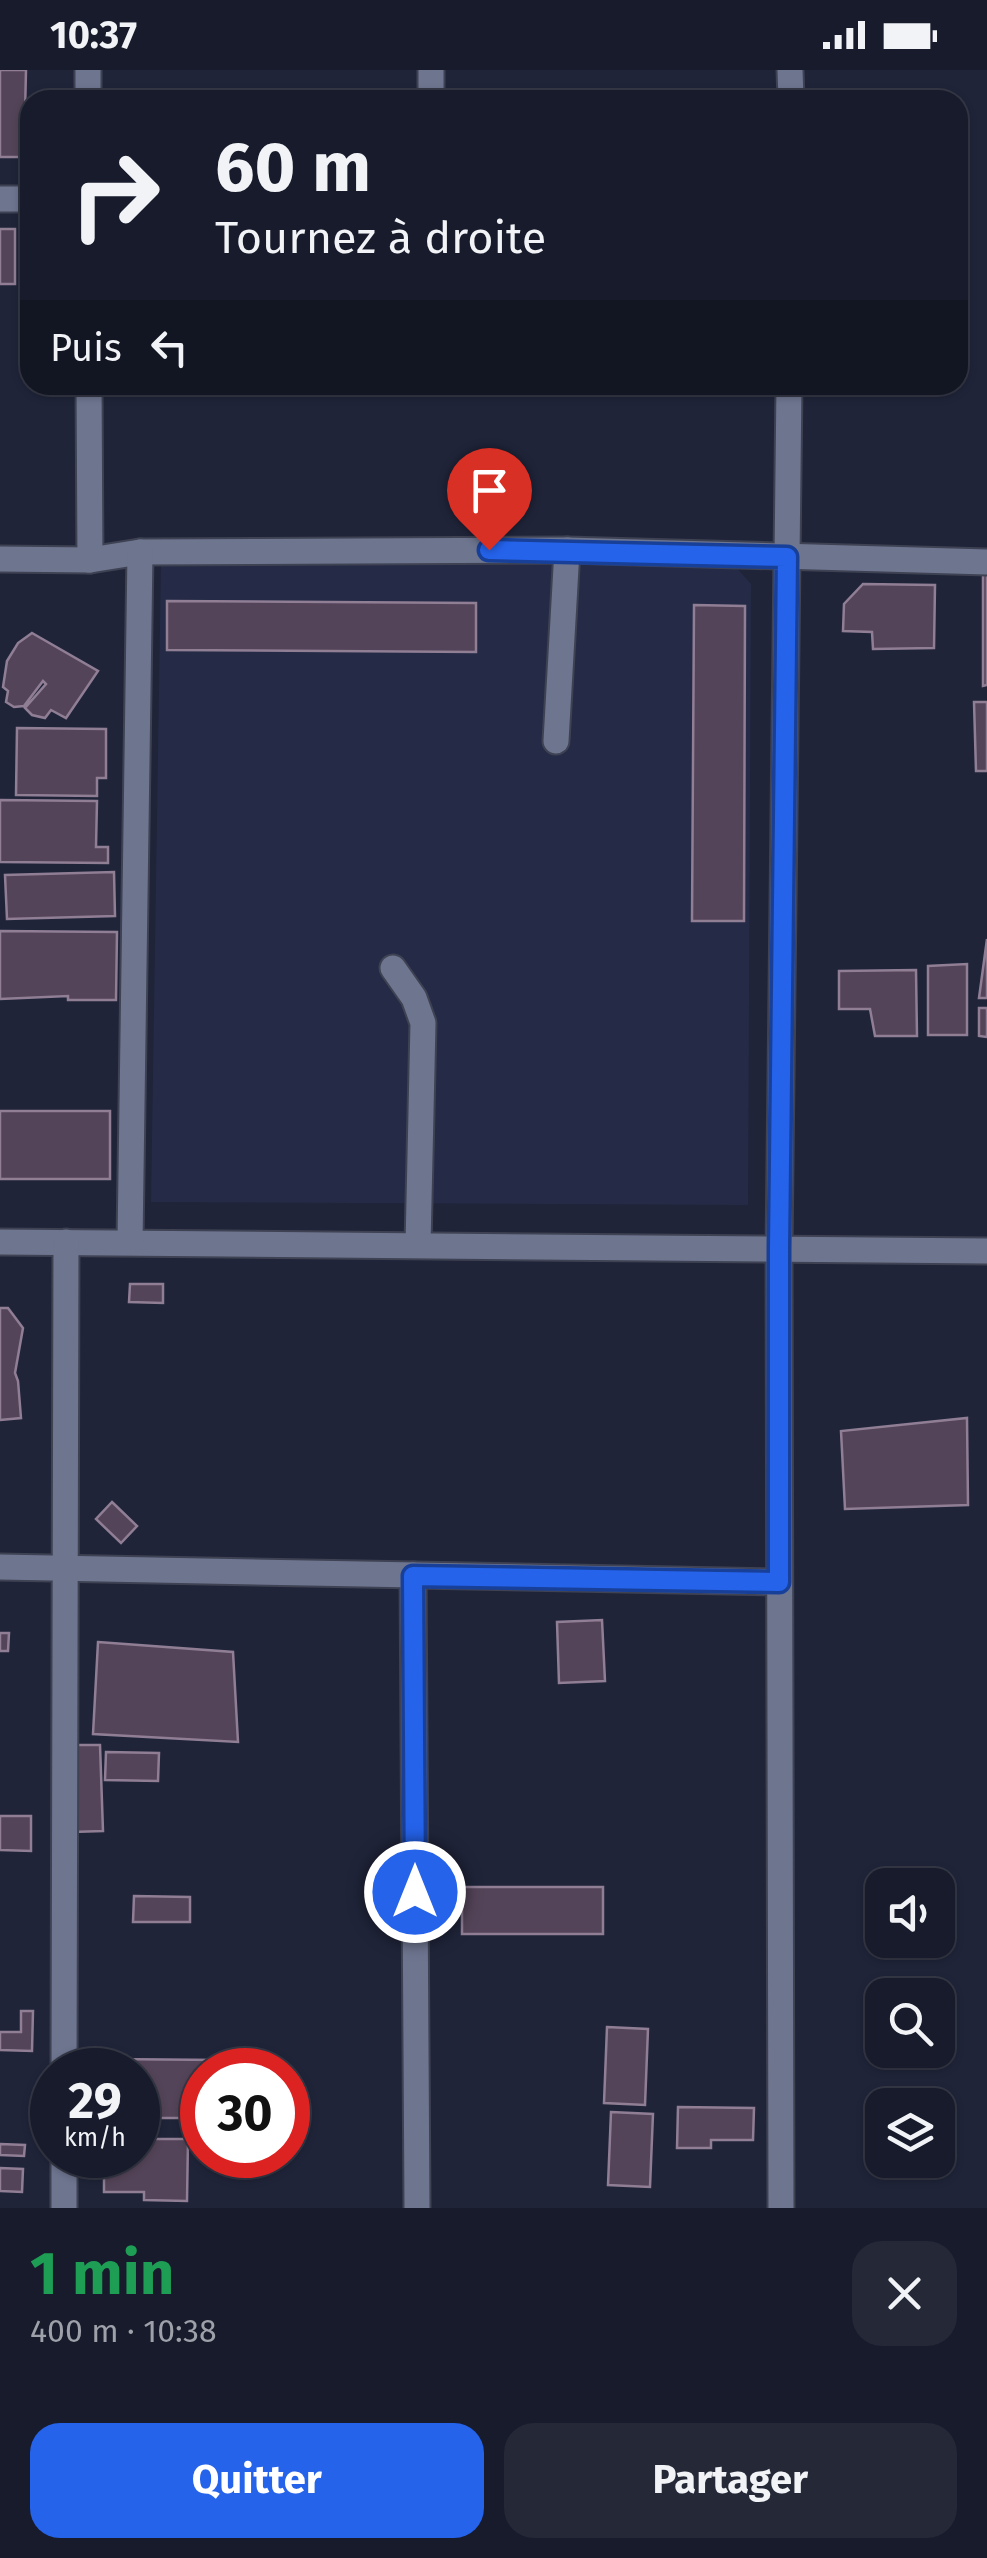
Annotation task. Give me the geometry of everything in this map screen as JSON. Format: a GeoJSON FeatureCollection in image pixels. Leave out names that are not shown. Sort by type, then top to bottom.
{"type":"FeatureCollection","features":[{"type":"Feature","properties":{"kind":"street"},"geometry":{"type":"LineString","coordinates":[[90,395],[90,560]]}},
{"type":"Feature","properties":{"kind":"street"},"geometry":{"type":"LineString","coordinates":[[781,2208],[779,1249],[789,395]]}},
{"type":"Feature","properties":{"kind":"street"},"geometry":{"type":"LineString","coordinates":[[0,559],[90,560],[140,552],[567,550],[987,562]]}},
{"type":"Feature","properties":{"kind":"street"},"geometry":{"type":"LineString","coordinates":[[556,741],[567,550]]}},
{"type":"Feature","properties":{"kind":"street"},"geometry":{"type":"LineString","coordinates":[[130,1242],[140,552]]}},
{"type":"Feature","properties":{"kind":"street"},"geometry":{"type":"LineString","coordinates":[[393,968],[414,998],[423,1022],[418,1245]]}},
{"type":"Feature","properties":{"kind":"street"},"geometry":{"type":"LineString","coordinates":[[0,1242],[987,1251]]}},
{"type":"Feature","properties":{"kind":"street"},"geometry":{"type":"LineString","coordinates":[[64,2048],[66,1242]]}},
{"type":"Feature","properties":{"kind":"street"},"geometry":{"type":"LineString","coordinates":[[0,1568],[779,1582]]}},
{"type":"Feature","properties":{"kind":"street"},"geometry":{"type":"LineString","coordinates":[[413,1576],[416,2208]]}},
{"type":"Feature","properties":{"kind":"street"},"geometry":{"type":"LineString","coordinates":[[64,2178],[64,2208]]}},
{"type":"Feature","properties":{"kind":"shaded area"},"geometry":{"type":"Polygon","coordinates":[[[729,559],[751,584],[748,1205],[151,1202],[161,561],[729,559]]]}},
{"type":"Feature","properties":{"kind":"building"},"geometry":{"type":"Polygon","coordinates":[[[0,70],[26,70],[26,90],[20,90],[20,157],[0,157],[0,70]]]}},
{"type":"Feature","properties":{"kind":"building"},"geometry":{"type":"Polygon","coordinates":[[[0,229],[15,229],[15,284],[0,284],[0,229]]]}},
{"type":"Feature","properties":{"kind":"building"},"geometry":{"type":"Polygon","coordinates":[[[983,573],[987,573],[987,685],[983,686],[983,573]]]}},
{"type":"Feature","properties":{"kind":"building"},"geometry":{"type":"Polygon","coordinates":[[[863,584],[935,585],[934,648],[873,649],[872,632],[843,631],[844,604],[863,584]]]}},
{"type":"Feature","properties":{"kind":"building"},"geometry":{"type":"Polygon","coordinates":[[[167,601],[476,603],[476,652],[167,650],[167,601]]]}},
{"type":"Feature","properties":{"kind":"building"},"geometry":{"type":"Polygon","coordinates":[[[694,605],[745,606],[744,921],[692,921],[694,605]]]}},
{"type":"Feature","properties":{"kind":"building"},"geometry":{"type":"Polygon","coordinates":[[[32,633],[98,671],[66,718],[51,710],[45,718],[32,715],[25,708],[46,684],[43,681],[24,706],[14,707],[6,702],[8,691],[3,687],[7,661],[18,643],[32,633]]]}},
{"type":"Feature","properties":{"kind":"building"},"geometry":{"type":"Polygon","coordinates":[[[974,702],[987,702],[987,771],[976,771],[974,702]]]}},
{"type":"Feature","properties":{"kind":"building"},"geometry":{"type":"Polygon","coordinates":[[[17,728],[106,729],[106,778],[97,778],[97,796],[16,795],[17,728]]]}},
{"type":"Feature","properties":{"kind":"building"},"geometry":{"type":"Polygon","coordinates":[[[0,800],[97,801],[96,847],[108,847],[108,863],[0,862],[0,800]]]}},
{"type":"Feature","properties":{"kind":"building"},"geometry":{"type":"Polygon","coordinates":[[[114,872],[115,916],[7,919],[5,875],[114,872]]]}},
{"type":"Feature","properties":{"kind":"building"},"geometry":{"type":"Polygon","coordinates":[[[0,931],[117,932],[116,1000],[68,1000],[68,996],[0,999],[0,931]]]}},
{"type":"Feature","properties":{"kind":"building"},"geometry":{"type":"Polygon","coordinates":[[[987,939],[987,998],[979,998],[987,939]]]}},
{"type":"Feature","properties":{"kind":"building"},"geometry":{"type":"Polygon","coordinates":[[[967,964],[967,1035],[928,1035],[928,966],[967,964]]]}},
{"type":"Feature","properties":{"kind":"building"},"geometry":{"type":"Polygon","coordinates":[[[916,970],[917,1036],[875,1036],[870,1009],[839,1009],[839,971],[916,970]]]}},
{"type":"Feature","properties":{"kind":"building"},"geometry":{"type":"Polygon","coordinates":[[[979,1008],[987,1008],[987,1037],[979,1036],[979,1008]]]}},
{"type":"Feature","properties":{"kind":"building"},"geometry":{"type":"Polygon","coordinates":[[[0,1111],[110,1111],[110,1179],[0,1179],[0,1111]]]}},
{"type":"Feature","properties":{"kind":"building"},"geometry":{"type":"Polygon","coordinates":[[[130,1284],[163,1284],[163,1303],[129,1302],[130,1284]]]}},
{"type":"Feature","properties":{"kind":"building"},"geometry":{"type":"Polygon","coordinates":[[[0,1308],[8,1308],[23,1328],[15,1373],[21,1418],[0,1420],[0,1308]]]}},
{"type":"Feature","properties":{"kind":"building"},"geometry":{"type":"Polygon","coordinates":[[[967,1418],[968,1505],[845,1509],[841,1431],[967,1418]]]}},
{"type":"Feature","properties":{"kind":"building"},"geometry":{"type":"Polygon","coordinates":[[[112,1502],[137,1526],[121,1543],[96,1519],[112,1502]]]}},
{"type":"Feature","properties":{"kind":"building"},"geometry":{"type":"Polygon","coordinates":[[[602,1620],[605,1681],[559,1683],[557,1622],[602,1620]]]}},
{"type":"Feature","properties":{"kind":"building"},"geometry":{"type":"Polygon","coordinates":[[[0,1633],[9,1633],[8,1651],[0,1651],[0,1633]]]}},
{"type":"Feature","properties":{"kind":"building"},"geometry":{"type":"Polygon","coordinates":[[[98,1642],[233,1652],[238,1742],[93,1734],[98,1642]]]}},
{"type":"Feature","properties":{"kind":"building"},"geometry":{"type":"Polygon","coordinates":[[[71,1745],[100,1745],[103,1831],[72,1832],[71,1745]]]}},
{"type":"Feature","properties":{"kind":"building"},"geometry":{"type":"Polygon","coordinates":[[[106,1752],[159,1753],[158,1781],[105,1780],[106,1752]]]}},
{"type":"Feature","properties":{"kind":"building"},"geometry":{"type":"Polygon","coordinates":[[[0,1816],[31,1816],[31,1851],[0,1850],[0,1816]]]}},
{"type":"Feature","properties":{"kind":"building"},"geometry":{"type":"Polygon","coordinates":[[[462,1887],[603,1887],[603,1934],[462,1934],[462,1887]]]}},
{"type":"Feature","properties":{"kind":"building"},"geometry":{"type":"Polygon","coordinates":[[[134,1896],[190,1897],[190,1922],[133,1922],[134,1896]]]}},
{"type":"Feature","properties":{"kind":"building"},"geometry":{"type":"Polygon","coordinates":[[[21,2011],[33,2011],[30,2051],[0,2050],[0,2032],[21,2032],[21,2011]]]}},
{"type":"Feature","properties":{"kind":"building"},"geometry":{"type":"Polygon","coordinates":[[[607,2027],[648,2029],[645,2105],[604,2103],[607,2027]]]}},
{"type":"Feature","properties":{"kind":"building"},"geometry":{"type":"Polygon","coordinates":[[[160,2059],[180,2060],[180,2118],[160,2118],[160,2059]]]}},
{"type":"Feature","properties":{"kind":"building"},"geometry":{"type":"Polygon","coordinates":[[[678,2107],[754,2108],[753,2140],[711,2140],[711,2148],[677,2148],[678,2107]]]}},
{"type":"Feature","properties":{"kind":"building"},"geometry":{"type":"Polygon","coordinates":[[[611,2112],[653,2114],[650,2187],[608,2185],[611,2112]]]}},
{"type":"Feature","properties":{"kind":"building"},"geometry":{"type":"Polygon","coordinates":[[[160,2139],[180,2139],[180,2178],[187,2178],[187,2201],[144,2200],[144,2192],[104,2192],[104,2178],[160,2178],[160,2139]]]}},
{"type":"Feature","properties":{"kind":"building"},"geometry":{"type":"Polygon","coordinates":[[[0,2144],[25,2145],[24,2156],[0,2155],[0,2144]]]}},
{"type":"Feature","properties":{"kind":"building"},"geometry":{"type":"Polygon","coordinates":[[[0,2168],[23,2169],[22,2192],[0,2191],[0,2168]]]}},
{"type":"Feature","properties":{"kind":"route"},"geometry":{"type":"LineString","coordinates":[[415,1892],[413,1576],[779,1582],[787,557],[489,550]]}}]}
